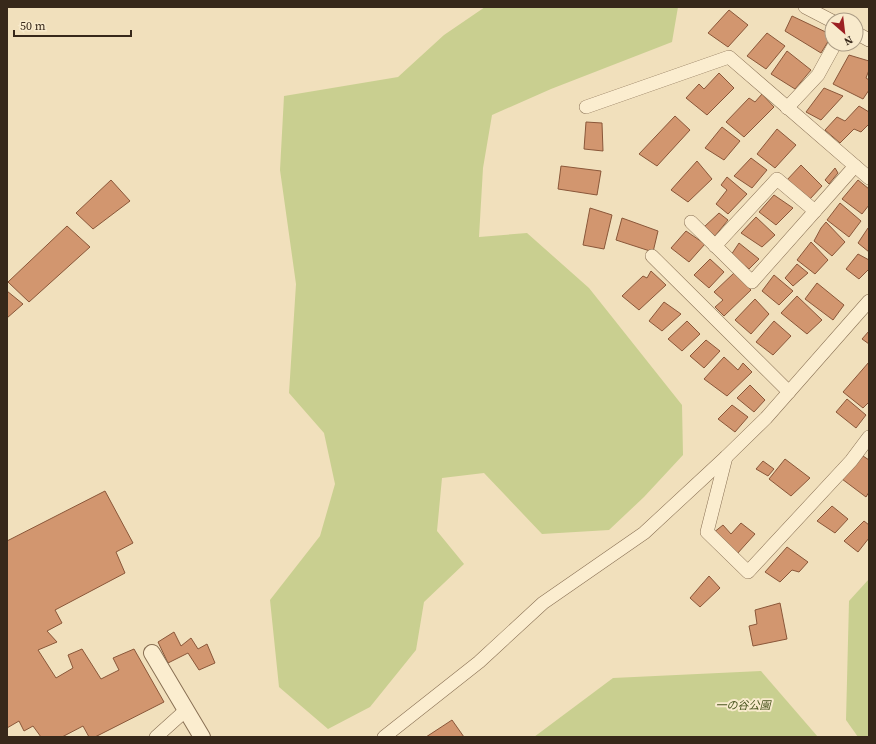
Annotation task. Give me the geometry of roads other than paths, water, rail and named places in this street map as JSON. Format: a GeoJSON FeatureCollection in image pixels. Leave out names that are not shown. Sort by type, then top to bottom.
{"type":"FeatureCollection","features":[{"type":"Feature","properties":{"kind":"street"},"geometry":{"type":"LineString","coordinates":[[805,7],[824,17]]}},
{"type":"Feature","properties":{"kind":"street"},"geometry":{"type":"LineString","coordinates":[[788,108],[818,75],[831,52]]}},
{"type":"Feature","properties":{"kind":"street"},"geometry":{"type":"LineString","coordinates":[[586,107],[729,57],[869,178]]}},
{"type":"Feature","properties":{"kind":"street"},"geometry":{"type":"LineString","coordinates":[[691,222],[752,282],[855,166]]}},
{"type":"Feature","properties":{"kind":"street"},"geometry":{"type":"LineString","coordinates":[[715,246],[777,179],[814,211]]}},
{"type":"Feature","properties":{"kind":"street"},"geometry":{"type":"LineString","coordinates":[[652,256],[789,392]]}},
{"type":"Feature","properties":{"kind":"street"},"geometry":{"type":"LineString","coordinates":[[384,737],[479,662],[543,604],[644,533],[766,418],[869,301]]}},
{"type":"Feature","properties":{"kind":"street"},"geometry":{"type":"LineString","coordinates":[[726,457],[707,532],[748,572],[852,461],[869,437]]}},
{"type":"Feature","properties":{"kind":"street"},"geometry":{"type":"LineString","coordinates":[[152,653],[202,737]]}},
{"type":"Feature","properties":{"kind":"street"},"geometry":{"type":"LineString","coordinates":[[156,737],[186,710]]}},
{"type":"Feature","properties":{"kind":"park label","name":"一の谷公園"},"geometry":{"type":"Point","coordinates":[743,705]}}]}
